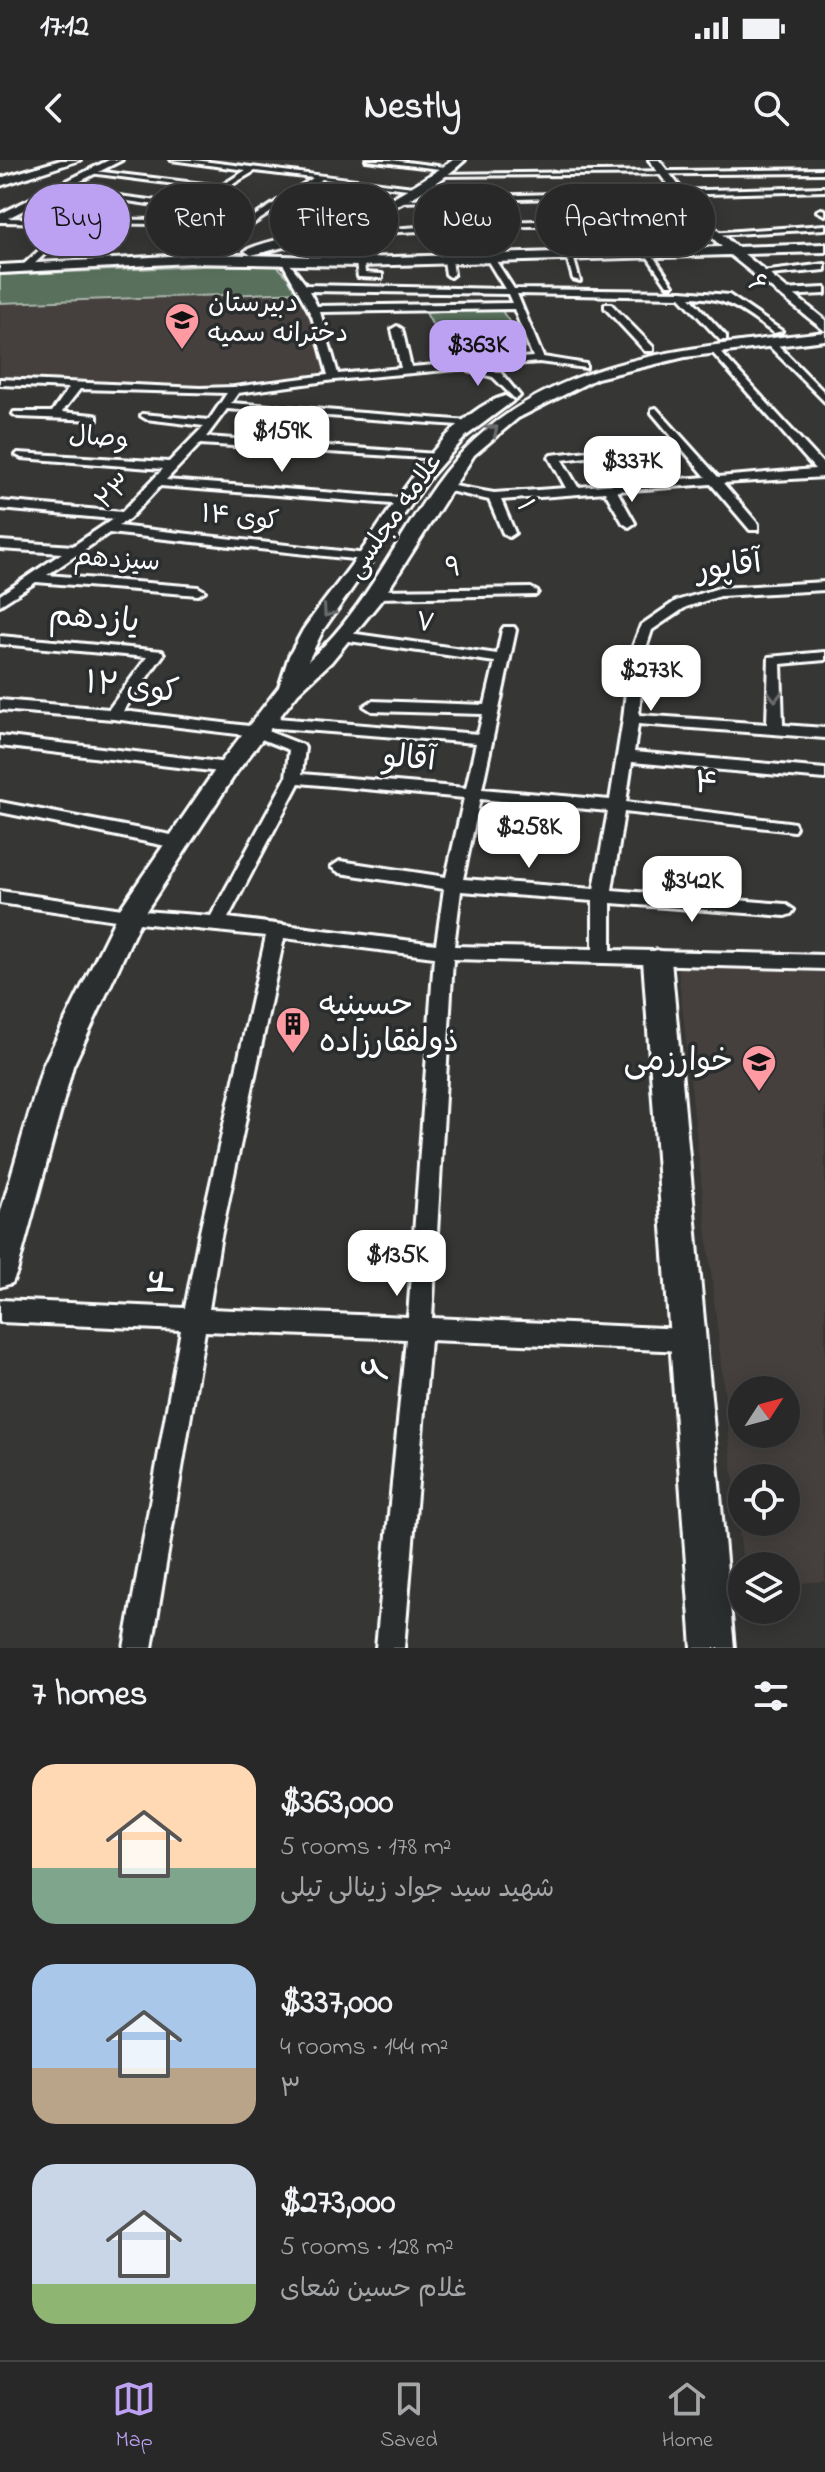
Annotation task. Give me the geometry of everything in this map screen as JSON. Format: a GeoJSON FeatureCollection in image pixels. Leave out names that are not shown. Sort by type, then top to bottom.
{"type":"FeatureCollection","features":[{"type":"Feature","properties":{"kind":"main road"},"geometry":{"type":"LineString","coordinates":[[0,176],[53,160]]}},
{"type":"Feature","properties":{"kind":"main road"},"geometry":{"type":"LineString","coordinates":[[0,182],[74,160]]}},
{"type":"Feature","properties":{"kind":"main road"},"geometry":{"type":"LineString","coordinates":[[70,184],[117,160]]}},
{"type":"Feature","properties":{"kind":"main road"},"geometry":{"type":"LineString","coordinates":[[423,184],[460,160]]}},
{"type":"Feature","properties":{"kind":"main road"},"geometry":{"type":"LineString","coordinates":[[654,160],[671,184]]}},
{"type":"Feature","properties":{"kind":"main road"},"geometry":{"type":"LineString","coordinates":[[0,219],[24,207]]}},
{"type":"Feature","properties":{"kind":"main road"},"geometry":{"type":"LineString","coordinates":[[715,234],[757,273],[825,327]]}},
{"type":"Feature","properties":{"kind":"main road"},"geometry":{"type":"LineString","coordinates":[[193,260],[270,248]]}},
{"type":"Feature","properties":{"kind":"main road"},"geometry":{"type":"LineString","coordinates":[[715,250],[825,248]]}},
{"type":"Feature","properties":{"kind":"main road"},"geometry":{"type":"LineString","coordinates":[[293,256],[304,262]]}},
{"type":"Feature","properties":{"kind":"main road"},"geometry":{"type":"LineString","coordinates":[[0,270],[193,260],[360,262],[569,256]]}},
{"type":"Feature","properties":{"kind":"main road","name":"علامه مجلسی"},"geometry":{"type":"LineString","coordinates":[[290,688],[301,650],[367,558],[401,502],[436,457],[469,424],[515,396],[582,366],[649,349],[719,343],[825,327]]}},
{"type":"Feature","properties":{"kind":"main road","name":"علامه مجلسی"},"geometry":{"type":"LineString","coordinates":[[773,336],[825,336]]}},
{"type":"Feature","properties":{"kind":"main road","name":"علامه مجلسی"},"geometry":{"type":"LineString","coordinates":[[0,1272],[58,1066],[129,916],[228,768],[290,688],[324,658],[376,594],[468,452],[512,415],[553,392],[636,362],[719,343]]}},
{"type":"Feature","properties":{"kind":"main road"},"geometry":{"type":"LineString","coordinates":[[582,366],[599,373]]}},
{"type":"Feature","properties":{"kind":"main road"},"geometry":{"type":"LineString","coordinates":[[416,483],[442,488]]}},
{"type":"Feature","properties":{"kind":"main road"},"geometry":{"type":"LineString","coordinates":[[657,960],[713,1648]]}},
{"type":"Feature","properties":{"kind":"street"},"geometry":{"type":"LineString","coordinates":[[175,160],[414,188]]}},
{"type":"Feature","properties":{"kind":"street"},"geometry":{"type":"LineString","coordinates":[[370,160],[448,168]]}},
{"type":"Feature","properties":{"kind":"street"},"geometry":{"type":"LineString","coordinates":[[580,160],[583,175]]}},
{"type":"Feature","properties":{"kind":"street"},"geometry":{"type":"LineString","coordinates":[[728,160],[759,204]]}},
{"type":"Feature","properties":{"kind":"street"},"geometry":{"type":"LineString","coordinates":[[793,160],[804,172]]}},
{"type":"Feature","properties":{"kind":"street"},"geometry":{"type":"LineString","coordinates":[[228,184],[252,170]]}},
{"type":"Feature","properties":{"kind":"street"},"geometry":{"type":"LineString","coordinates":[[436,176],[526,171],[741,178],[825,171]]}},
{"type":"Feature","properties":{"kind":"street"},"geometry":{"type":"LineString","coordinates":[[94,173],[187,184]]}},
{"type":"Feature","properties":{"kind":"street"},"geometry":{"type":"LineString","coordinates":[[193,260],[320,177]]}},
{"type":"Feature","properties":{"kind":"street"},"geometry":{"type":"LineString","coordinates":[[715,191],[825,189]]}},
{"type":"Feature","properties":{"kind":"street"},"geometry":{"type":"LineString","coordinates":[[0,219],[146,222]]}},
{"type":"Feature","properties":{"kind":"street"},"geometry":{"type":"LineString","coordinates":[[781,222],[789,229]]}},
{"type":"Feature","properties":{"kind":"street"},"geometry":{"type":"LineString","coordinates":[[715,233],[825,227]]}},
{"type":"Feature","properties":{"kind":"street"},"geometry":{"type":"LineString","coordinates":[[25,268],[38,256]]}},
{"type":"Feature","properties":{"kind":"street"},"geometry":{"type":"LineString","coordinates":[[569,256],[577,279]]}},
{"type":"Feature","properties":{"kind":"street"},"geometry":{"type":"LineString","coordinates":[[649,256],[670,283]]}},
{"type":"Feature","properties":{"kind":"street"},"geometry":{"type":"LineString","coordinates":[[490,258],[512,293],[539,359]]}},
{"type":"Feature","properties":{"kind":"street"},"geometry":{"type":"LineString","coordinates":[[448,260],[450,274]]}},
{"type":"Feature","properties":{"kind":"street"},"geometry":{"type":"LineString","coordinates":[[284,262],[306,288],[316,309],[334,377]]}},
{"type":"Feature","properties":{"kind":"street"},"geometry":{"type":"LineString","coordinates":[[360,262],[361,275],[379,276]]}},
{"type":"Feature","properties":{"kind":"street"},"geometry":{"type":"LineString","coordinates":[[757,273],[825,267]]}},
{"type":"Feature","properties":{"kind":"street","name":"۶"},"geometry":{"type":"LineString","coordinates":[[306,288],[682,294],[729,298],[773,336],[825,399]]}},
{"type":"Feature","properties":{"kind":"street"},"geometry":{"type":"LineString","coordinates":[[781,293],[825,291]]}},
{"type":"Feature","properties":{"kind":"street"},"geometry":{"type":"LineString","coordinates":[[682,294],[825,473]]}},
{"type":"Feature","properties":{"kind":"street"},"geometry":{"type":"LineString","coordinates":[[316,309],[517,306]]}},
{"type":"Feature","properties":{"kind":"street"},"geometry":{"type":"LineString","coordinates":[[608,306],[649,349]]}},
{"type":"Feature","properties":{"kind":"street"},"geometry":{"type":"LineString","coordinates":[[397,329],[407,370]]}},
{"type":"Feature","properties":{"kind":"street"},"geometry":{"type":"LineString","coordinates":[[0,382],[234,390],[334,377],[539,359],[582,366]]}},
{"type":"Feature","properties":{"kind":"street"},"geometry":{"type":"LineString","coordinates":[[450,367],[497,375],[515,396]]}},
{"type":"Feature","properties":{"kind":"street"},"geometry":{"type":"LineString","coordinates":[[55,415],[77,385]]}},
{"type":"Feature","properties":{"kind":"street","name":"۲۳"},"geometry":{"type":"LineString","coordinates":[[0,601],[125,516],[160,483],[212,424],[227,406],[234,390]]}},
{"type":"Feature","properties":{"kind":"street"},"geometry":{"type":"LineString","coordinates":[[227,406],[469,424]]}},
{"type":"Feature","properties":{"kind":"street"},"geometry":{"type":"LineString","coordinates":[[656,411],[754,527]]}},
{"type":"Feature","properties":{"kind":"street"},"geometry":{"type":"LineString","coordinates":[[18,414],[93,418]]}},
{"type":"Feature","properties":{"kind":"street"},"geometry":{"type":"LineString","coordinates":[[146,416],[212,424]]}},
{"type":"Feature","properties":{"kind":"street"},"geometry":{"type":"LineString","coordinates":[[196,440],[436,457]]}},
{"type":"Feature","properties":{"kind":"street"},"geometry":{"type":"LineString","coordinates":[[574,491],[555,457],[598,453]]}},
{"type":"Feature","properties":{"kind":"street","name":"وصال"},"geometry":{"type":"LineString","coordinates":[[22,455],[172,466]]}},
{"type":"Feature","properties":{"kind":"street"},"geometry":{"type":"LineString","coordinates":[[442,488],[494,497],[825,473]]}},
{"type":"Feature","properties":{"kind":"street"},"geometry":{"type":"LineString","coordinates":[[160,483],[401,502]]}},
{"type":"Feature","properties":{"kind":"street"},"geometry":{"type":"LineString","coordinates":[[609,488],[629,523]]}},
{"type":"Feature","properties":{"kind":"street","name":"۱"},"geometry":{"type":"LineString","coordinates":[[494,497],[509,533]]}},
{"type":"Feature","properties":{"kind":"street"},"geometry":{"type":"LineString","coordinates":[[0,505],[125,516]]}},
{"type":"Feature","properties":{"kind":"street","name":"کوی ۱۴"},"geometry":{"type":"LineString","coordinates":[[108,529],[367,558]]}},
{"type":"Feature","properties":{"kind":"street"},"geometry":{"type":"LineString","coordinates":[[0,545],[77,550]]}},
{"type":"Feature","properties":{"kind":"street","name":"سیزدهم"},"geometry":{"type":"LineString","coordinates":[[33,578],[198,591]]}},
{"type":"Feature","properties":{"kind":"street","name":"آقاپور"},"geometry":{"type":"LineString","coordinates":[[602,956],[602,897],[631,719],[637,654],[646,628],[681,604],[719,592],[825,586]]}},
{"type":"Feature","properties":{"kind":"street","name":"۹"},"geometry":{"type":"LineString","coordinates":[[376,594],[531,592]]}},
{"type":"Feature","properties":{"kind":"street","name":"۶"},"geometry":{"type":"LineString","coordinates":[[390,1648],[419,1329],[444,952],[453,884],[509,630]]}},
{"type":"Feature","properties":{"kind":"street","name":"۷"},"geometry":{"type":"LineString","coordinates":[[342,636],[501,659]]}},
{"type":"Feature","properties":{"kind":"street","name":"یازدهم"},"geometry":{"type":"LineString","coordinates":[[0,640],[157,654],[113,714]]}},
{"type":"Feature","properties":{"kind":"street"},"geometry":{"type":"LineString","coordinates":[[775,727],[774,660],[825,656]]}},
{"type":"Feature","properties":{"kind":"street","name":"کوی ۱۲"},"geometry":{"type":"LineString","coordinates":[[0,705],[261,727]]}},
{"type":"Feature","properties":{"kind":"street"},"geometry":{"type":"LineString","coordinates":[[372,706],[493,710]]}},
{"type":"Feature","properties":{"kind":"street"},"geometry":{"type":"LineString","coordinates":[[631,719],[825,733]]}},
{"type":"Feature","properties":{"kind":"street"},"geometry":{"type":"LineString","coordinates":[[261,727],[487,739]]}},
{"type":"Feature","properties":{"kind":"street"},"geometry":{"type":"LineString","coordinates":[[216,923],[294,778],[297,748],[261,727]]}},
{"type":"Feature","properties":{"kind":"street"},"geometry":{"type":"LineString","coordinates":[[0,741],[228,768]]}},
{"type":"Feature","properties":{"kind":"street"},"geometry":{"type":"LineString","coordinates":[[624,756],[825,774]]}},
{"type":"Feature","properties":{"kind":"street","name":"آقالو"},"geometry":{"type":"LineString","coordinates":[[294,778],[616,806]]}},
{"type":"Feature","properties":{"kind":"street","name":"۴"},"geometry":{"type":"LineString","coordinates":[[616,806],[788,827]]}},
{"type":"Feature","properties":{"kind":"street"},"geometry":{"type":"LineString","coordinates":[[0,807],[176,842]]}},
{"type":"Feature","properties":{"kind":"street"},"geometry":{"type":"LineString","coordinates":[[340,867],[453,884],[785,910]]}},
{"type":"Feature","properties":{"kind":"street"},"geometry":{"type":"LineString","coordinates":[[0,897],[129,916],[216,923],[444,952],[657,960],[825,962]]}},
{"type":"Feature","properties":{"kind":"street","name":"۴"},"geometry":{"type":"LineString","coordinates":[[138,1648],[195,1319],[276,933]]}},
{"type":"Feature","properties":{"kind":"street"},"geometry":{"type":"LineString","coordinates":[[0,1311],[686,1340]]}},
{"type":"Feature","properties":{"kind":"shaded area","name":"دبیرستان دخترانه سمیه"},"geometry":{"type":"Polygon","coordinates":[[[303,292],[327,372],[191,387],[0,378],[0,303],[303,292]]]}},
{"type":"Feature","properties":{"kind":"shaded area"},"geometry":{"type":"Polygon","coordinates":[[[678,967],[825,969],[825,1581],[800,1583],[800,1552],[741,1552],[740,1536],[800,1536],[800,1464],[732,1464],[730,1448],[800,1448],[800,1376],[728,1376],[728,1428],[678,967]]]}},
{"type":"Feature","properties":{"kind":"green space"},"geometry":{"type":"Polygon","coordinates":[[[277,266],[303,292],[0,303],[0,275],[277,266]]]}},
{"type":"Feature","properties":{"kind":"green space"},"geometry":{"type":"Polygon","coordinates":[[[500,308],[527,348],[448,354],[426,313],[500,308]]]}},
{"type":"Feature","properties":{"kind":"place","name":"دبیرستان دخترانه سمیه"},"geometry":{"type":"Point","coordinates":[182,351]}},
{"type":"Feature","properties":{"kind":"place","name":"حسینیه ذولفقارزاده"},"geometry":{"type":"Point","coordinates":[293,1055]}},
{"type":"Feature","properties":{"kind":"place","name":"خوارزمی"},"geometry":{"type":"Point","coordinates":[759,1093]}}]}
